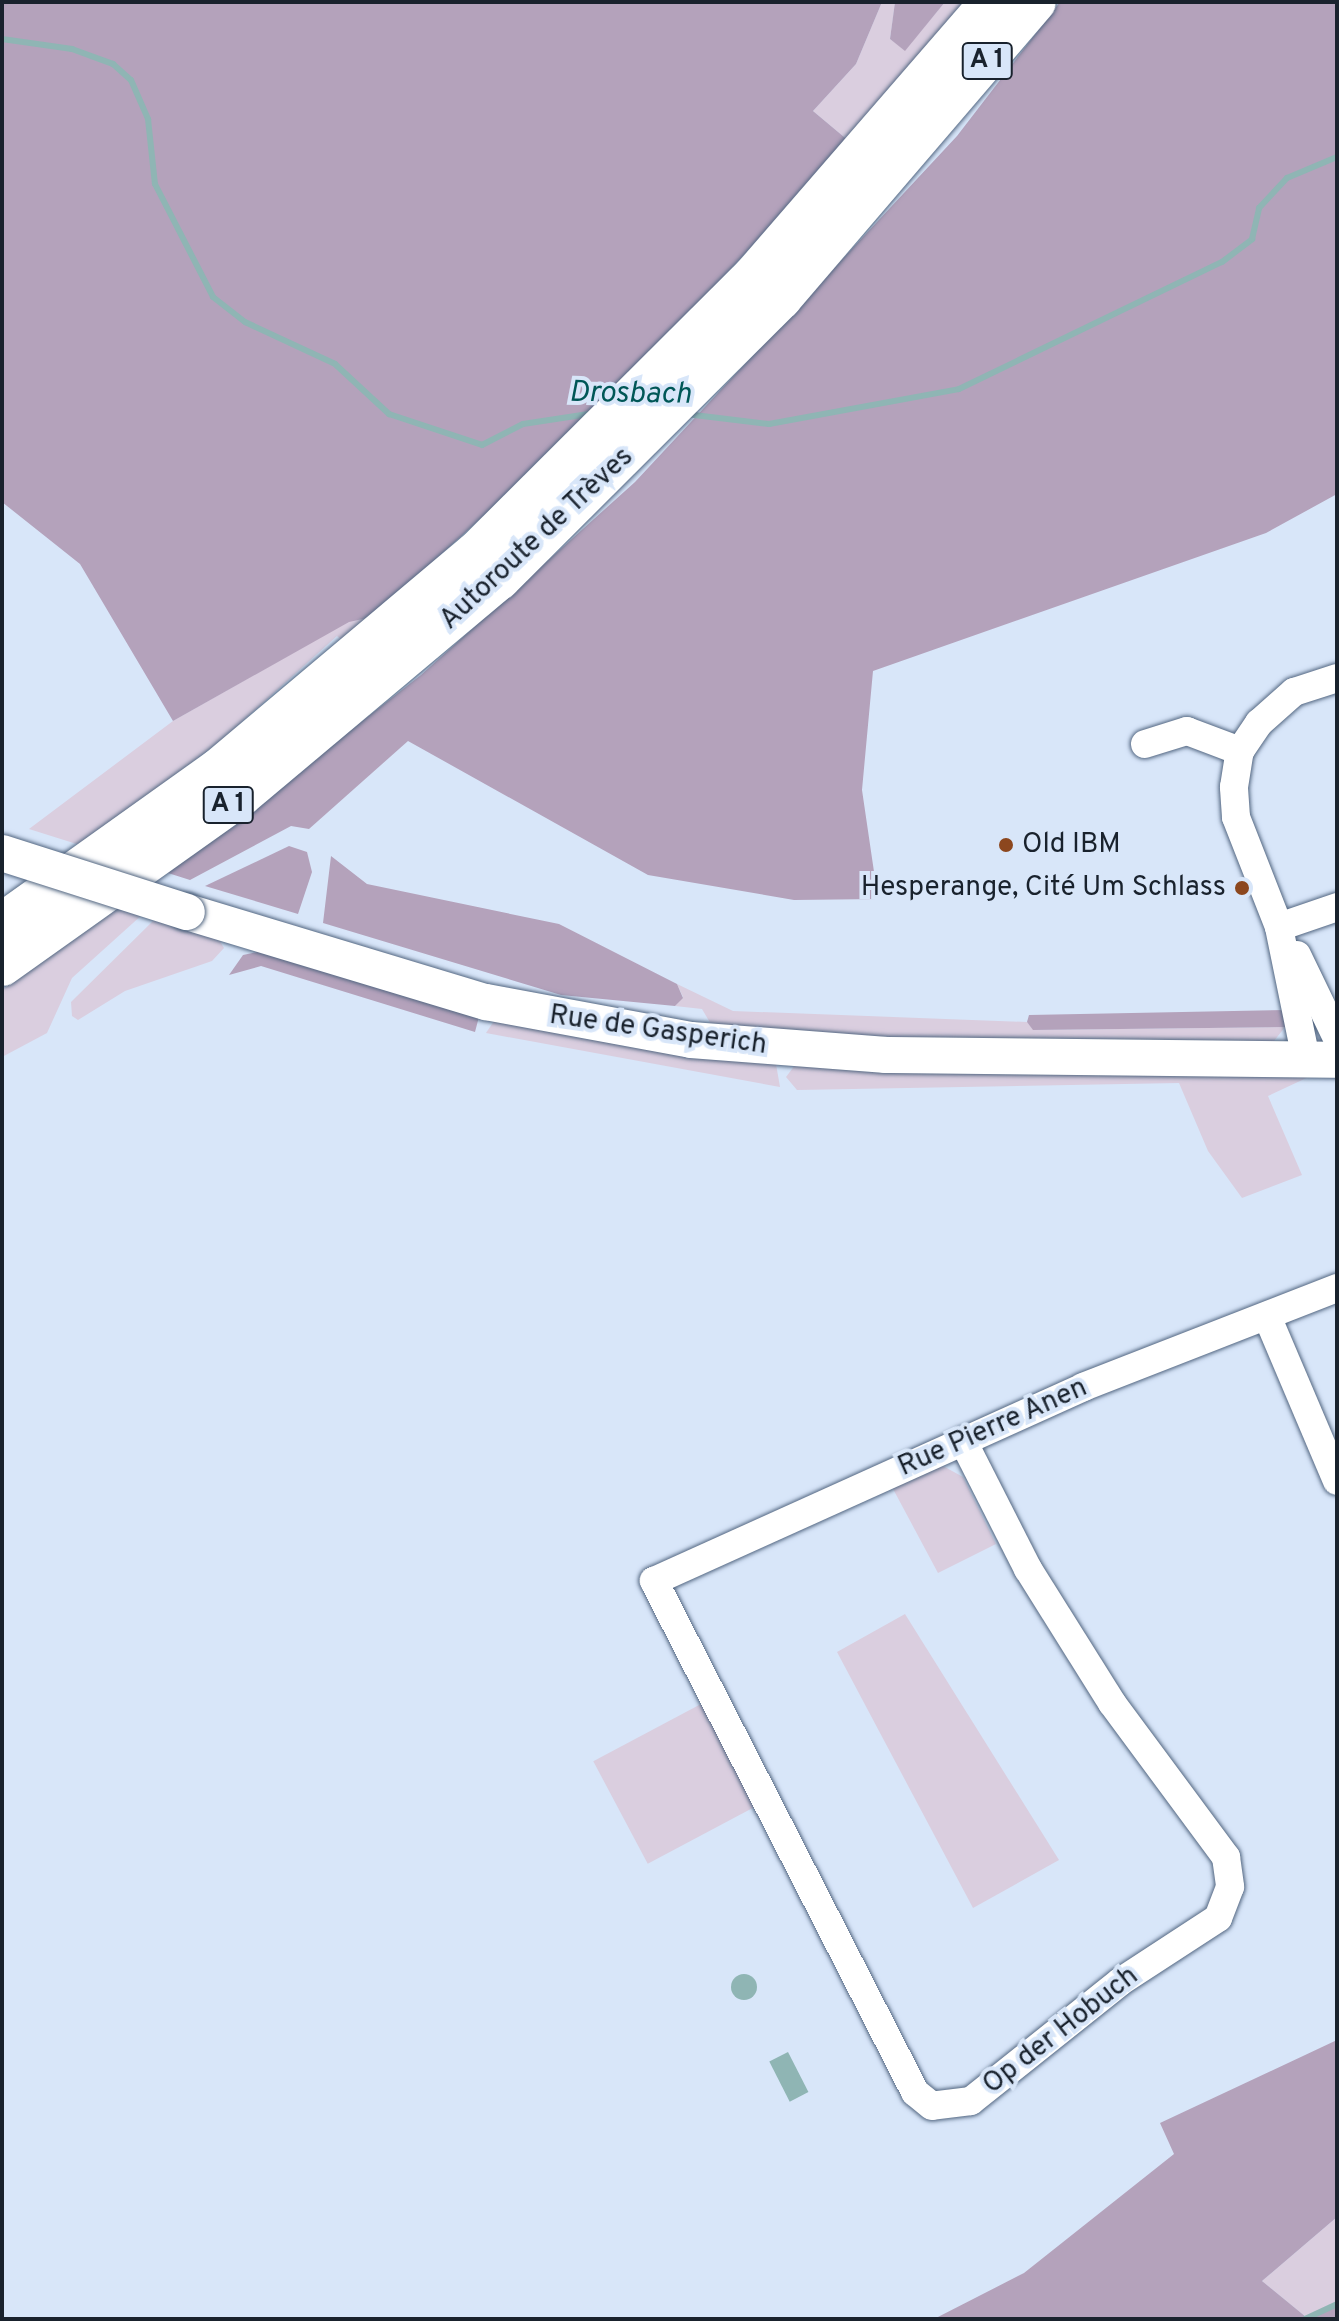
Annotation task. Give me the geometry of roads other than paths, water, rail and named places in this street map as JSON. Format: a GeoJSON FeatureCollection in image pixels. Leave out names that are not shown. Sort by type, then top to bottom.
{"type":"FeatureCollection","features":[{"type":"Feature","properties":{"kind":"highway","name":"Autoroute de Trèves"},"geometry":{"type":"LineString","coordinates":[[924,111],[991,2]]}},
{"type":"Feature","properties":{"kind":"highway","name":"Autoroute de Trèves"},"geometry":{"type":"LineString","coordinates":[[2,965],[240,796],[431,617],[671,364],[1035,2]]}},
{"type":"Feature","properties":{"kind":"highway","name":"Autoroute de Trèves"},"geometry":{"type":"LineString","coordinates":[[2,924],[431,617]]}},
{"type":"Feature","properties":{"kind":"main road","name":"Rue de Gasperich"},"geometry":{"type":"LineString","coordinates":[[2,853],[486,1002],[691,1040],[886,1055],[1257,1058],[1321,1042]]}},
{"type":"Feature","properties":{"kind":"street"},"geometry":{"type":"LineString","coordinates":[[1321,1042],[1310,974],[1279,927],[1236,817],[1240,751],[1277,704],[1337,678]]}},
{"type":"Feature","properties":{"kind":"street"},"geometry":{"type":"LineString","coordinates":[[1145,744],[1187,731],[1240,751]]}},
{"type":"Feature","properties":{"kind":"street"},"geometry":{"type":"LineString","coordinates":[[1279,927],[1337,907]]}},
{"type":"Feature","properties":{"kind":"street","name":"Rue Pierre Anen"},"geometry":{"type":"LineString","coordinates":[[654,1581],[963,1441],[1337,1288]]}},
{"type":"Feature","properties":{"kind":"street"},"geometry":{"type":"LineString","coordinates":[[1267,1316],[1337,1481]]}},
{"type":"Feature","properties":{"kind":"street","name":"Op der Hobuch"},"geometry":{"type":"LineString","coordinates":[[654,1581],[915,2092],[932,2106],[971,2101],[1120,1982],[1218,1918],[1230,1887],[1226,1857],[1112,1703],[1028,1569],[963,1441]]}},
{"type":"Feature","properties":{"kind":"waterway","name":"Drosbach"},"geometry":{"type":"LineString","coordinates":[[2,39],[72,49],[113,64],[131,80],[148,119],[155,184],[213,297],[245,322],[335,364],[389,414],[482,445],[523,424],[595,413]]}},
{"type":"Feature","properties":{"kind":"waterway","name":"Drosbach"},"geometry":{"type":"LineString","coordinates":[[686,414],[769,424],[959,389],[1222,262],[1252,239],[1259,208],[1287,178],[1337,157]]}},
{"type":"Feature","properties":{"kind":"waterway"},"geometry":{"type":"LineString","coordinates":[[1305,2319],[1337,2304]]}},
{"type":"Feature","properties":{"kind":"place","name":"Old IBM"},"geometry":{"type":"Point","coordinates":[1006,845]}},
{"type":"Feature","properties":{"kind":"place","name":"Hesperange, Cité Um Schlass"},"geometry":{"type":"Point","coordinates":[1242,888]}}]}
